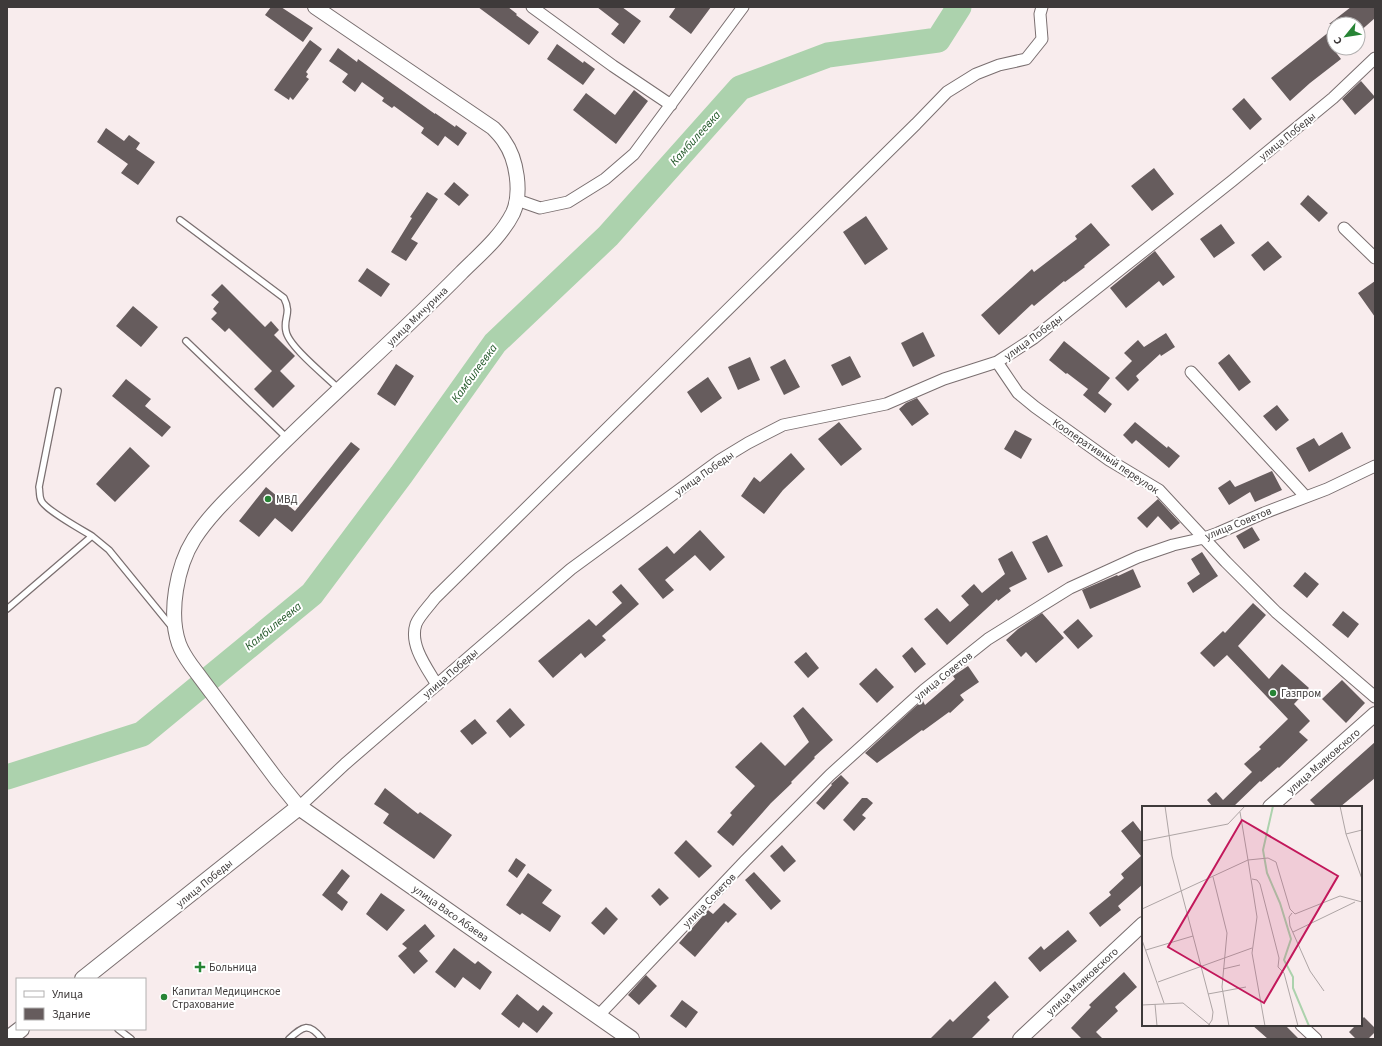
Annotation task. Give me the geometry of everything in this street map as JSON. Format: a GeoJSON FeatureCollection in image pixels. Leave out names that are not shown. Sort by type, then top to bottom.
{"type":"FeatureCollection","features":[{"type":"Feature","properties":{"kind":"main road","name":"улица Васо Абаева"},"geometry":{"type":"LineString","coordinates":[[299,807],[631,1039]]}},
{"type":"Feature","properties":{"kind":"main road","name":"улица Победы"},"geometry":{"type":"LineString","coordinates":[[84,978],[299,807]]}},
{"type":"Feature","properties":{"kind":"main road"},"geometry":{"type":"LineString","coordinates":[[8,1039],[20,1030]]}},
{"type":"Feature","properties":{"kind":"street","name":"улица Мичурина"},"geometry":{"type":"LineString","coordinates":[[277,780],[191,665],[179,644],[176,630],[175,590],[181,568],[194,539],[212,516],[287,438],[422,313],[498,236],[513,213],[517,200],[516,168],[505,142],[493,128],[315,7]]}},
{"type":"Feature","properties":{"kind":"street"},"geometry":{"type":"LineString","coordinates":[[532,7],[613,66],[671,105]]}},
{"type":"Feature","properties":{"kind":"street"},"geometry":{"type":"LineString","coordinates":[[517,200],[540,208],[568,202],[604,179],[634,154],[743,7]]}},
{"type":"Feature","properties":{"kind":"street"},"geometry":{"type":"LineString","coordinates":[[437,685],[420,658],[415,639],[416,624],[435,598],[947,92],[976,74],[1000,65],[1026,59],[1042,39],[1040,14],[1042,7]]}},
{"type":"Feature","properties":{"kind":"street","name":"улица Победы"},"geometry":{"type":"LineString","coordinates":[[299,807],[345,764],[571,569],[720,460],[748,443],[783,425],[886,404],[944,379],[997,362],[1034,338],[1232,181],[1333,98],[1375,58]]}},
{"type":"Feature","properties":{"kind":"street"},"geometry":{"type":"LineString","coordinates":[[1344,228],[1375,258]]}},
{"type":"Feature","properties":{"kind":"street","name":"Кооперативный переулок"},"geometry":{"type":"LineString","coordinates":[[997,362],[1018,393],[1029,403],[1109,460],[1159,490],[1248,585],[1276,612],[1375,696]]}},
{"type":"Feature","properties":{"kind":"street"},"geometry":{"type":"LineString","coordinates":[[1191,372],[1305,496]]}},
{"type":"Feature","properties":{"kind":"street","name":"улица Советов"},"geometry":{"type":"LineString","coordinates":[[598,1016],[830,775],[924,690],[988,639],[1070,588],[1138,557],[1173,545],[1204,538],[1305,496],[1327,489],[1375,466]]}},
{"type":"Feature","properties":{"kind":"street","name":"улица Маяковского"},"geometry":{"type":"LineString","coordinates":[[1271,806],[1375,714]]}},
{"type":"Feature","properties":{"kind":"street","name":"улица Васо Абаева"},"geometry":{"type":"LineString","coordinates":[[277,780],[299,807]]}},
{"type":"Feature","properties":{"kind":"street","name":"улица Маяковского"},"geometry":{"type":"LineString","coordinates":[[1020,1039],[1142,925]]}},
{"type":"Feature","properties":{"kind":"street"},"geometry":{"type":"LineString","coordinates":[[1302,1026],[1316,1039]]}},
{"type":"Feature","properties":{"kind":"lane"},"geometry":{"type":"LineString","coordinates":[[180,220],[284,298],[288,306],[286,327],[289,339],[298,350],[339,389]]}},
{"type":"Feature","properties":{"kind":"lane"},"geometry":{"type":"LineString","coordinates":[[186,340],[287,438]]}},
{"type":"Feature","properties":{"kind":"lane"},"geometry":{"type":"LineString","coordinates":[[58,390],[39,487],[40,499],[43,504],[52,511],[92,536],[109,550],[176,630]]}},
{"type":"Feature","properties":{"kind":"lane"},"geometry":{"type":"LineString","coordinates":[[7,609],[92,536]]}},
{"type":"Feature","properties":{"kind":"lane"},"geometry":{"type":"LineString","coordinates":[[288,1039],[300,1029],[307,1027],[314,1030],[322,1039]]}},
{"type":"Feature","properties":{"kind":"lane"},"geometry":{"type":"LineString","coordinates":[[119,1030],[131,1039]]}},
{"type":"Feature","properties":{"kind":"building"},"geometry":{"type":"Polygon","coordinates":[[[271,7],[281,7],[313,28],[303,42],[265,15],[271,7]]]}},
{"type":"Feature","properties":{"kind":"building"},"geometry":{"type":"Polygon","coordinates":[[[478,7],[508,7],[517,14],[516,15],[539,32],[529,45],[478,7]]]}},
{"type":"Feature","properties":{"kind":"building"},"geometry":{"type":"Polygon","coordinates":[[[597,7],[622,7],[641,21],[624,44],[611,34],[619,24],[597,7]]]}},
{"type":"Feature","properties":{"kind":"building"},"geometry":{"type":"Polygon","coordinates":[[[676,7],[711,7],[691,34],[669,17],[676,7]]]}},
{"type":"Feature","properties":{"kind":"building"},"geometry":{"type":"Polygon","coordinates":[[[1351,7],[1375,7],[1375,18],[1366,26],[1366,16],[1339,16],[1351,7]]]}},
{"type":"Feature","properties":{"kind":"building"},"geometry":{"type":"Polygon","coordinates":[[[1326,34],[1326,56],[1339,56],[1341,59],[1290,101],[1271,78],[1326,34]]]}},
{"type":"Feature","properties":{"kind":"building"},"geometry":{"type":"Polygon","coordinates":[[[310,40],[322,49],[306,72],[308,74],[306,77],[309,79],[293,100],[290,97],[289,100],[274,90],[310,40]]]}},
{"type":"Feature","properties":{"kind":"building"},"geometry":{"type":"Polygon","coordinates":[[[557,44],[583,63],[584,61],[595,69],[583,85],[547,59],[557,44]]]}},
{"type":"Feature","properties":{"kind":"building"},"geometry":{"type":"Polygon","coordinates":[[[338,48],[357,62],[358,59],[435,114],[455,127],[456,125],[467,133],[458,146],[445,136],[438,146],[421,133],[424,128],[394,106],[392,108],[382,101],[384,98],[362,82],[355,92],[342,82],[348,74],[329,61],[338,48]]]}},
{"type":"Feature","properties":{"kind":"building"},"geometry":{"type":"Polygon","coordinates":[[[1361,81],[1375,97],[1355,115],[1342,99],[1361,81]]]}},
{"type":"Feature","properties":{"kind":"building"},"geometry":{"type":"Polygon","coordinates":[[[634,90],[648,101],[616,144],[573,110],[586,93],[615,115],[634,90]]]}},
{"type":"Feature","properties":{"kind":"building"},"geometry":{"type":"Polygon","coordinates":[[[1244,98],[1262,119],[1250,130],[1232,109],[1244,98]]]}},
{"type":"Feature","properties":{"kind":"building"},"geometry":{"type":"Polygon","coordinates":[[[106,128],[124,141],[129,135],[140,143],[136,149],[155,162],[138,185],[121,173],[128,164],[97,142],[106,128]]]}},
{"type":"Feature","properties":{"kind":"building"},"geometry":{"type":"Polygon","coordinates":[[[1154,168],[1174,194],[1152,211],[1131,186],[1154,168]]]}},
{"type":"Feature","properties":{"kind":"building"},"geometry":{"type":"Polygon","coordinates":[[[454,182],[469,195],[459,206],[444,194],[454,182]]]}},
{"type":"Feature","properties":{"kind":"building"},"geometry":{"type":"Polygon","coordinates":[[[427,192],[438,199],[411,239],[418,243],[406,261],[391,252],[412,218],[410,217],[427,192]]]}},
{"type":"Feature","properties":{"kind":"building"},"geometry":{"type":"Polygon","coordinates":[[[1308,195],[1328,213],[1319,222],[1300,204],[1308,195]]]}},
{"type":"Feature","properties":{"kind":"building"},"geometry":{"type":"Polygon","coordinates":[[[866,216],[888,249],[865,265],[843,232],[866,216]]]}},
{"type":"Feature","properties":{"kind":"building"},"geometry":{"type":"Polygon","coordinates":[[[1091,223],[1110,245],[1084,266],[1085,267],[1065,282],[1064,281],[1034,306],[1032,304],[999,335],[981,315],[1032,269],[1034,272],[1077,239],[1075,236],[1091,223]]]}},
{"type":"Feature","properties":{"kind":"building"},"geometry":{"type":"Polygon","coordinates":[[[1221,224],[1235,243],[1214,258],[1200,239],[1221,224]]]}},
{"type":"Feature","properties":{"kind":"building"},"geometry":{"type":"Polygon","coordinates":[[[1268,241],[1282,257],[1264,271],[1251,255],[1268,241]]]}},
{"type":"Feature","properties":{"kind":"building"},"geometry":{"type":"Polygon","coordinates":[[[1155,251],[1175,277],[1163,286],[1159,281],[1126,308],[1110,288],[1155,251]]]}},
{"type":"Feature","properties":{"kind":"building"},"geometry":{"type":"Polygon","coordinates":[[[367,268],[390,284],[381,297],[358,281],[367,268]]]}},
{"type":"Feature","properties":{"kind":"building"},"geometry":{"type":"Polygon","coordinates":[[[1375,281],[1375,317],[1358,293],[1375,281]]]}},
{"type":"Feature","properties":{"kind":"building"},"geometry":{"type":"Polygon","coordinates":[[[222,284],[265,327],[271,321],[279,330],[274,335],[295,356],[280,371],[295,386],[273,408],[254,389],[272,371],[229,328],[225,332],[211,319],[217,313],[213,309],[219,302],[211,295],[222,284]]]}},
{"type":"Feature","properties":{"kind":"building"},"geometry":{"type":"Polygon","coordinates":[[[133,306],[158,327],[141,347],[116,326],[133,306]]]}},
{"type":"Feature","properties":{"kind":"building"},"geometry":{"type":"Polygon","coordinates":[[[923,332],[935,356],[913,367],[901,343],[923,332]]]}},
{"type":"Feature","properties":{"kind":"building"},"geometry":{"type":"Polygon","coordinates":[[[1166,333],[1175,347],[1161,356],[1160,354],[1136,376],[1139,380],[1128,391],[1115,378],[1132,361],[1124,353],[1138,340],[1144,347],[1166,333]]]}},
{"type":"Feature","properties":{"kind":"building"},"geometry":{"type":"Polygon","coordinates":[[[1064,341],[1110,378],[1098,393],[1112,404],[1105,413],[1083,395],[1088,389],[1049,360],[1064,341]]]}},
{"type":"Feature","properties":{"kind":"building"},"geometry":{"type":"Polygon","coordinates":[[[1229,354],[1251,382],[1239,391],[1218,363],[1229,354]]]}},
{"type":"Feature","properties":{"kind":"building"},"geometry":{"type":"Polygon","coordinates":[[[850,356],[861,377],[842,386],[831,365],[850,356]]]}},
{"type":"Feature","properties":{"kind":"building"},"geometry":{"type":"Polygon","coordinates":[[[750,357],[760,380],[738,390],[728,367],[750,357]]]}},
{"type":"Feature","properties":{"kind":"building"},"geometry":{"type":"Polygon","coordinates":[[[785,359],[800,387],[784,395],[770,367],[785,359]]]}},
{"type":"Feature","properties":{"kind":"building"},"geometry":{"type":"Polygon","coordinates":[[[396,364],[414,376],[395,406],[377,394],[396,364]]]}},
{"type":"Feature","properties":{"kind":"building"},"geometry":{"type":"Polygon","coordinates":[[[708,377],[722,398],[701,413],[687,392],[708,377]]]}},
{"type":"Feature","properties":{"kind":"building"},"geometry":{"type":"Polygon","coordinates":[[[126,379],[151,399],[145,406],[171,427],[162,437],[112,396],[126,379]]]}},
{"type":"Feature","properties":{"kind":"building"},"geometry":{"type":"Polygon","coordinates":[[[917,398],[929,414],[912,426],[899,409],[906,403],[917,398]]]}},
{"type":"Feature","properties":{"kind":"building"},"geometry":{"type":"Polygon","coordinates":[[[1277,405],[1289,420],[1276,431],[1263,416],[1277,405]]]}},
{"type":"Feature","properties":{"kind":"building"},"geometry":{"type":"Polygon","coordinates":[[[839,422],[862,449],[841,466],[818,439],[839,422]]]}},
{"type":"Feature","properties":{"kind":"building"},"geometry":{"type":"Polygon","coordinates":[[[1135,422],[1167,448],[1168,446],[1180,456],[1169,468],[1136,440],[1132,444],[1123,435],[1135,422]]]}},
{"type":"Feature","properties":{"kind":"building"},"geometry":{"type":"Polygon","coordinates":[[[1015,430],[1032,439],[1021,459],[1004,449],[1015,430]]]}},
{"type":"Feature","properties":{"kind":"building"},"geometry":{"type":"Polygon","coordinates":[[[1342,432],[1351,448],[1309,472],[1296,448],[1314,438],[1319,446],[1342,432]]]}},
{"type":"Feature","properties":{"kind":"building","name":"МВД"},"geometry":{"type":"Polygon","coordinates":[[[351,442],[360,449],[292,532],[275,518],[259,537],[239,521],[266,487],[295,511],[351,442]]]}},
{"type":"Feature","properties":{"kind":"building"},"geometry":{"type":"Polygon","coordinates":[[[130,447],[150,466],[115,502],[96,484],[130,447]]]}},
{"type":"Feature","properties":{"kind":"building"},"geometry":{"type":"Polygon","coordinates":[[[791,453],[805,469],[783,490],[764,514],[741,496],[754,477],[760,482],[791,453]]]}},
{"type":"Feature","properties":{"kind":"building"},"geometry":{"type":"Polygon","coordinates":[[[1272,471],[1282,490],[1255,502],[1250,492],[1229,505],[1218,488],[1230,480],[1235,487],[1272,471]]]}},
{"type":"Feature","properties":{"kind":"building"},"geometry":{"type":"Polygon","coordinates":[[[1158,499],[1180,523],[1171,530],[1158,516],[1147,528],[1137,518],[1158,499]]]}},
{"type":"Feature","properties":{"kind":"building"},"geometry":{"type":"Polygon","coordinates":[[[1252,527],[1260,540],[1244,549],[1236,536],[1252,527]]]}},
{"type":"Feature","properties":{"kind":"building"},"geometry":{"type":"Polygon","coordinates":[[[700,530],[725,557],[710,571],[695,555],[665,580],[674,590],[663,599],[638,569],[667,546],[674,554],[700,530]]]}},
{"type":"Feature","properties":{"kind":"building"},"geometry":{"type":"Polygon","coordinates":[[[1047,535],[1063,566],[1048,573],[1032,542],[1047,535]]]}},
{"type":"Feature","properties":{"kind":"building"},"geometry":{"type":"Polygon","coordinates":[[[1012,551],[1027,579],[1009,588],[1011,591],[998,601],[997,599],[947,645],[924,619],[937,608],[950,622],[969,605],[961,596],[974,584],[982,593],[1005,574],[998,559],[1012,551]]]}},
{"type":"Feature","properties":{"kind":"building"},"geometry":{"type":"Polygon","coordinates":[[[1202,552],[1218,576],[1193,593],[1187,583],[1200,574],[1191,559],[1202,552]]]}},
{"type":"Feature","properties":{"kind":"building"},"geometry":{"type":"Polygon","coordinates":[[[1133,569],[1141,587],[1090,609],[1082,590],[1133,569]]]}},
{"type":"Feature","properties":{"kind":"building"},"geometry":{"type":"Polygon","coordinates":[[[1305,572],[1319,584],[1307,598],[1293,586],[1305,572]]]}},
{"type":"Feature","properties":{"kind":"building"},"geometry":{"type":"Polygon","coordinates":[[[621,584],[639,604],[602,636],[606,640],[585,658],[581,653],[553,678],[538,661],[589,619],[596,626],[622,603],[612,592],[621,584]]]}},
{"type":"Feature","properties":{"kind":"building"},"geometry":{"type":"Polygon","coordinates":[[[1253,603],[1266,615],[1238,646],[1269,679],[1282,664],[1309,688],[1294,704],[1310,721],[1299,732],[1308,740],[1279,768],[1278,767],[1261,782],[1260,781],[1234,806],[1212,806],[1207,800],[1216,792],[1223,800],[1252,772],[1244,764],[1261,749],[1259,747],[1288,719],[1227,655],[1214,667],[1200,653],[1223,631],[1225,633],[1253,603]]]}},
{"type":"Feature","properties":{"kind":"building"},"geometry":{"type":"Polygon","coordinates":[[[1343,611],[1359,624],[1348,638],[1332,625],[1343,611]]]}},
{"type":"Feature","properties":{"kind":"building"},"geometry":{"type":"Polygon","coordinates":[[[1042,613],[1064,638],[1036,663],[1026,652],[1021,657],[1006,640],[1018,629],[1042,613]]]}},
{"type":"Feature","properties":{"kind":"building"},"geometry":{"type":"Polygon","coordinates":[[[1078,619],[1093,636],[1078,649],[1063,632],[1078,619]]]}},
{"type":"Feature","properties":{"kind":"building"},"geometry":{"type":"Polygon","coordinates":[[[912,647],[926,664],[915,673],[902,656],[912,647]]]}},
{"type":"Feature","properties":{"kind":"building"},"geometry":{"type":"Polygon","coordinates":[[[806,652],[819,668],[808,678],[794,662],[806,652]]]}},
{"type":"Feature","properties":{"kind":"building"},"geometry":{"type":"Polygon","coordinates":[[[968,666],[979,682],[960,695],[964,700],[950,713],[949,712],[923,731],[922,730],[877,763],[865,753],[916,706],[923,701],[925,705],[955,679],[953,676],[968,666]]]}},
{"type":"Feature","properties":{"kind":"building"},"geometry":{"type":"Polygon","coordinates":[[[876,668],[894,687],[877,703],[859,684],[876,668]]]}},
{"type":"Feature","properties":{"kind":"building"},"geometry":{"type":"Polygon","coordinates":[[[1342,680],[1365,703],[1346,723],[1322,699],[1342,680]]]}},
{"type":"Feature","properties":{"kind":"building"},"geometry":{"type":"Polygon","coordinates":[[[803,707],[833,740],[814,757],[815,758],[771,803],[733,846],[717,832],[732,815],[730,813],[755,786],[735,767],[761,742],[785,766],[809,742],[793,716],[803,707]]]}},
{"type":"Feature","properties":{"kind":"building"},"geometry":{"type":"Polygon","coordinates":[[[510,708],[525,725],[510,738],[496,721],[510,708]]]}},
{"type":"Feature","properties":{"kind":"building"},"geometry":{"type":"Polygon","coordinates":[[[475,719],[487,733],[472,745],[460,731],[475,719]]]}},
{"type":"Feature","properties":{"kind":"building"},"geometry":{"type":"Polygon","coordinates":[[[1375,742],[1375,778],[1341,806],[1316,806],[1310,800],[1375,742]]]}},
{"type":"Feature","properties":{"kind":"building"},"geometry":{"type":"Polygon","coordinates":[[[841,775],[849,783],[824,810],[816,803],[832,785],[831,784],[841,775]]]}},
{"type":"Feature","properties":{"kind":"building"},"geometry":{"type":"Polygon","coordinates":[[[385,788],[418,814],[420,812],[452,835],[434,859],[383,823],[389,814],[374,804],[385,788]]]}},
{"type":"Feature","properties":{"kind":"building"},"geometry":{"type":"Polygon","coordinates":[[[862,798],[867,798],[873,803],[862,815],[866,818],[854,831],[843,820],[862,798]]]}},
{"type":"Feature","properties":{"kind":"building"},"geometry":{"type":"Polygon","coordinates":[[[1133,821],[1142,833],[1142,885],[1118,906],[1121,910],[1100,927],[1089,913],[1111,895],[1109,892],[1124,878],[1121,874],[1141,856],[1121,831],[1133,821]]]}},
{"type":"Feature","properties":{"kind":"building"},"geometry":{"type":"Polygon","coordinates":[[[686,840],[712,866],[699,878],[674,853],[686,840]]]}},
{"type":"Feature","properties":{"kind":"building"},"geometry":{"type":"Polygon","coordinates":[[[782,845],[796,861],[784,872],[770,856],[782,845]]]}},
{"type":"Feature","properties":{"kind":"building"},"geometry":{"type":"Polygon","coordinates":[[[516,858],[526,865],[517,878],[508,871],[516,858]]]}},
{"type":"Feature","properties":{"kind":"building"},"geometry":{"type":"Polygon","coordinates":[[[342,869],[350,876],[337,893],[348,902],[342,911],[322,895],[342,869]]]}},
{"type":"Feature","properties":{"kind":"building"},"geometry":{"type":"Polygon","coordinates":[[[754,872],[781,901],[771,910],[745,880],[754,872]]]}},
{"type":"Feature","properties":{"kind":"building"},"geometry":{"type":"Polygon","coordinates":[[[528,873],[552,890],[542,903],[561,916],[550,932],[522,913],[520,915],[506,905],[528,873]]]}},
{"type":"Feature","properties":{"kind":"building"},"geometry":{"type":"Polygon","coordinates":[[[659,888],[669,898],[660,906],[651,896],[659,888]]]}},
{"type":"Feature","properties":{"kind":"building"},"geometry":{"type":"Polygon","coordinates":[[[381,893],[405,910],[387,931],[366,914],[381,893]]]}},
{"type":"Feature","properties":{"kind":"building"},"geometry":{"type":"Polygon","coordinates":[[[724,903],[737,914],[728,923],[726,921],[695,957],[679,943],[708,910],[713,914],[724,903]]]}},
{"type":"Feature","properties":{"kind":"building"},"geometry":{"type":"Polygon","coordinates":[[[606,907],[618,919],[604,935],[591,923],[606,907]]]}},
{"type":"Feature","properties":{"kind":"building"},"geometry":{"type":"Polygon","coordinates":[[[425,924],[435,936],[419,951],[428,961],[414,974],[398,956],[407,948],[402,944],[425,924]]]}},
{"type":"Feature","properties":{"kind":"building"},"geometry":{"type":"Polygon","coordinates":[[[1068,930],[1077,941],[1040,972],[1028,958],[1041,946],[1044,950],[1068,930]]]}},
{"type":"Feature","properties":{"kind":"building"},"geometry":{"type":"Polygon","coordinates":[[[454,948],[475,964],[478,961],[492,972],[480,990],[463,977],[455,988],[435,972],[454,948]]]}},
{"type":"Feature","properties":{"kind":"building"},"geometry":{"type":"Polygon","coordinates":[[[1124,972],[1137,987],[1115,1007],[1118,1011],[1096,1032],[1103,1039],[1082,1039],[1071,1028],[1091,1007],[1089,1005],[1124,972]]]}},
{"type":"Feature","properties":{"kind":"building"},"geometry":{"type":"Polygon","coordinates":[[[646,975],[657,986],[639,1005],[628,995],[646,975]]]}},
{"type":"Feature","properties":{"kind":"building"},"geometry":{"type":"Polygon","coordinates":[[[995,981],[1009,997],[987,1017],[990,1020],[971,1039],[930,1039],[950,1019],[953,1022],[995,981]]]}},
{"type":"Feature","properties":{"kind":"building"},"geometry":{"type":"Polygon","coordinates":[[[517,994],[538,1011],[543,1005],[553,1013],[537,1033],[523,1022],[519,1028],[501,1014],[517,994]]]}},
{"type":"Feature","properties":{"kind":"building"},"geometry":{"type":"Polygon","coordinates":[[[682,1000],[698,1012],[686,1028],[670,1016],[682,1000]]]}},
{"type":"Feature","properties":{"kind":"building"},"geometry":{"type":"Polygon","coordinates":[[[1364,1017],[1375,1028],[1375,1032],[1368,1039],[1356,1039],[1349,1032],[1355,1026],[1362,1026],[1362,1019],[1364,1017]]]}},
{"type":"Feature","properties":{"kind":"building"},"geometry":{"type":"Polygon","coordinates":[[[1253,1026],[1286,1026],[1299,1039],[1268,1039],[1253,1026]]]}},
{"type":"Feature","properties":{"kind":"waterway","name":"Камбилеевка"},"geometry":{"type":"LineString","coordinates":[[7,777],[142,734],[312,594],[401,475],[495,343],[608,236],[740,88],[828,55],[938,40],[959,7]]}},
{"type":"Feature","properties":{"kind":"place","name":"МВД"},"geometry":{"type":"Point","coordinates":[268,499]}},
{"type":"Feature","properties":{"kind":"place","name":"Газпром"},"geometry":{"type":"Point","coordinates":[1273,693]}},
{"type":"Feature","properties":{"kind":"place","name":"Больница"},"geometry":{"type":"Point","coordinates":[200,967]}},
{"type":"Feature","properties":{"kind":"place","name":"Капитал Медицинское Страхование"},"geometry":{"type":"Point","coordinates":[164,997]}}]}
